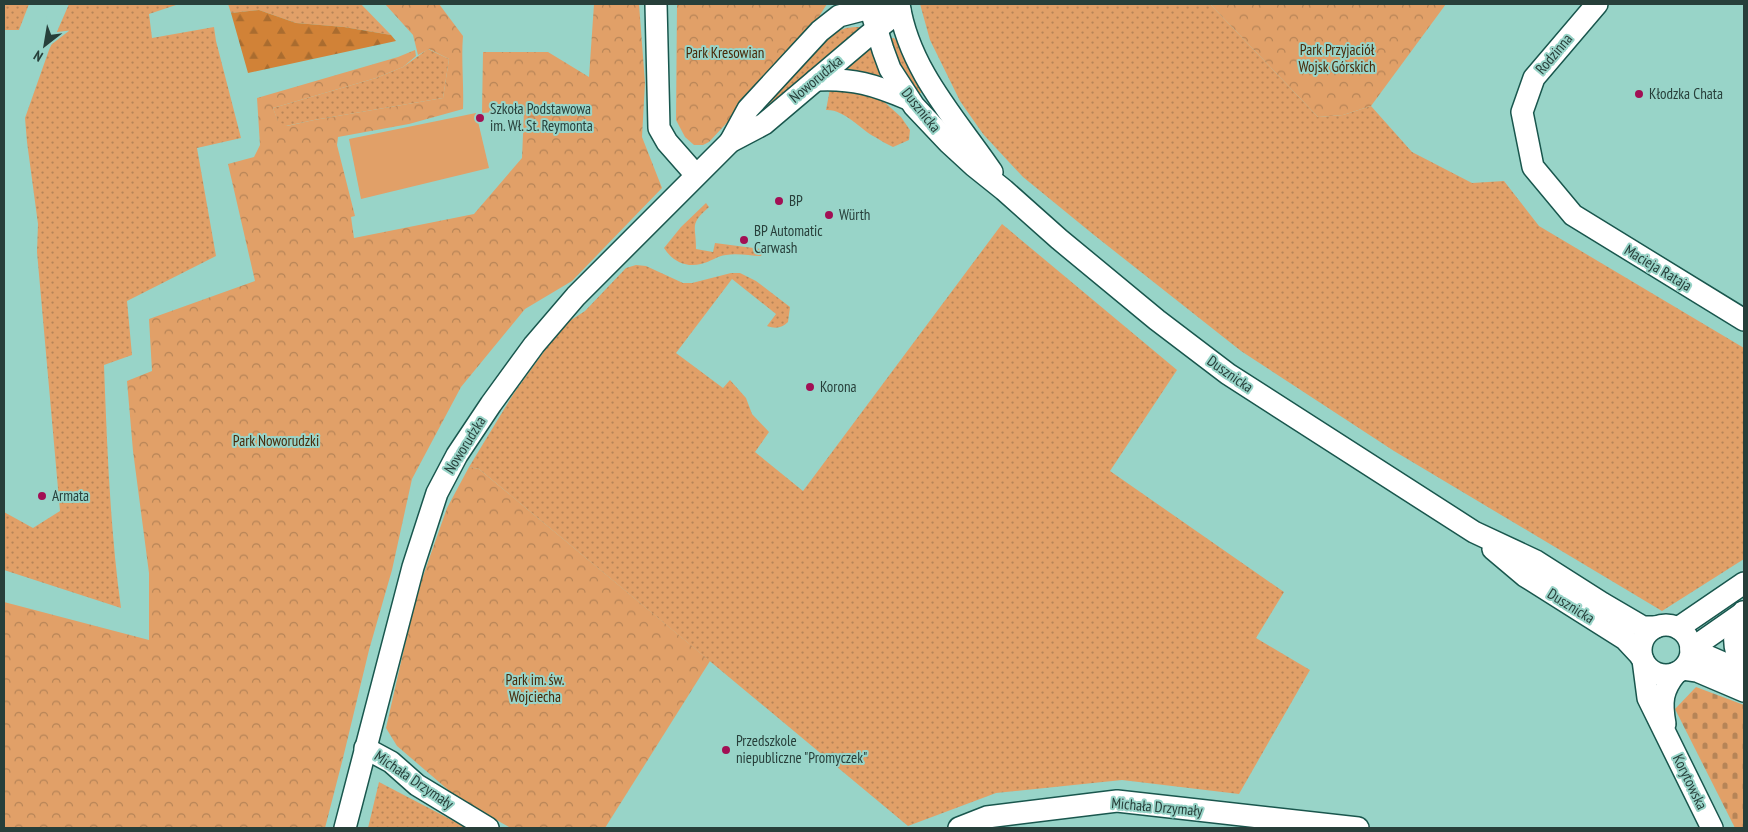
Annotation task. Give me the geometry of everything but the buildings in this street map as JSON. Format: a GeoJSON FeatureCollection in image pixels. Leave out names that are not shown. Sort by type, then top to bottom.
{"type":"FeatureCollection","features":[{"type":"Feature","properties":{"kind":"street"},"geometry":{"type":"LineString","coordinates":[[656,4],[659,128],[667,142],[696,175]]}},
{"type":"Feature","properties":{"kind":"street"},"geometry":{"type":"LineString","coordinates":[[820,31],[834,4]]}},
{"type":"Feature","properties":{"kind":"street","name":"Rodzinna"},"geometry":{"type":"LineString","coordinates":[[1573,215],[1533,167],[1522,112],[1534,78],[1597,4]]}},
{"type":"Feature","properties":{"kind":"street"},"geometry":{"type":"LineString","coordinates":[[870,6],[899,8]]}},
{"type":"Feature","properties":{"kind":"street","name":"Noworudzka"},"geometry":{"type":"LineString","coordinates":[[730,142],[748,109],[820,31],[839,16],[870,6]]}},
{"type":"Feature","properties":{"kind":"street","name":"Dusznicka"},"geometry":{"type":"LineString","coordinates":[[870,6],[890,69],[908,99],[949,144],[1156,320],[1228,374],[1474,532],[1536,561],[1602,603],[1643,626],[1656,627]]}},
{"type":"Feature","properties":{"kind":"street","name":"Noworudzka"},"geometry":{"type":"LineString","coordinates":[[345,828],[413,567],[437,493],[457,455],[491,404],[555,319],[730,142],[764,124],[877,29],[899,8]]}},
{"type":"Feature","properties":{"kind":"street","name":"Dusznicka"},"geometry":{"type":"LineString","coordinates":[[899,8],[908,42],[926,78],[1004,190]]}},
{"type":"Feature","properties":{"kind":"street"},"geometry":{"type":"LineString","coordinates":[[816,80],[850,80],[882,88],[908,99]]}},
{"type":"Feature","properties":{"kind":"street","name":"Macieja Rataja"},"geometry":{"type":"LineString","coordinates":[[1573,215],[1744,320]]}},
{"type":"Feature","properties":{"kind":"street","name":"Dusznicka"},"geometry":{"type":"LineString","coordinates":[[1474,532],[1525,576],[1625,639],[1635,648],[1643,660]]}},
{"type":"Feature","properties":{"kind":"street"},"geometry":{"type":"LineString","coordinates":[[1678,628],[1744,583]]}},
{"type":"Feature","properties":{"kind":"street"},"geometry":{"type":"LineString","coordinates":[[1691,649],[1744,612]]}},
{"type":"Feature","properties":{"kind":"street"},"geometry":{"type":"LineString","coordinates":[[1744,612],[1734,636],[1736,654],[1744,668]]}},
{"type":"Feature","properties":{"kind":"street"},"geometry":{"type":"LineString","coordinates":[[1680,671],[1687,663],[1691,649],[1685,634],[1678,628],[1664,625],[1656,627],[1644,637],[1641,653],[1643,660],[1654,672],[1669,675],[1680,671],[1697,671],[1744,691]]}},
{"type":"Feature","properties":{"kind":"street"},"geometry":{"type":"LineString","coordinates":[[1691,649],[1744,672]]}},
{"type":"Feature","properties":{"kind":"street","name":"Korytowska"},"geometry":{"type":"LineString","coordinates":[[1643,660],[1648,698],[1709,828]]}},
{"type":"Feature","properties":{"kind":"street","name":"Korytowska"},"geometry":{"type":"LineString","coordinates":[[1667,736],[1662,709],[1663,700],[1668,685],[1680,671]]}},
{"type":"Feature","properties":{"kind":"street","name":"Michała Drzymały"},"geometry":{"type":"LineString","coordinates":[[365,748],[390,762],[417,785],[488,828]]}},
{"type":"Feature","properties":{"kind":"street","name":"Michała Drzymały"},"geometry":{"type":"LineString","coordinates":[[959,828],[987,817],[1117,802],[1358,828]]}},
{"type":"Feature","properties":{"kind":"green space"},"geometry":{"type":"Polygon","coordinates":[[[4,4],[29,4],[19,30],[4,30],[4,4]]]}},
{"type":"Feature","properties":{"kind":"green space"},"geometry":{"type":"Polygon","coordinates":[[[69,4],[179,4],[149,14],[152,38],[214,27],[241,138],[197,148],[216,256],[127,301],[132,355],[104,365],[112,517],[121,608],[4,570],[4,512],[33,528],[60,511],[37,252],[38,224],[25,118],[49,50],[69,4]]]}},
{"type":"Feature","properties":{"kind":"green space"},"geometry":{"type":"Polygon","coordinates":[[[228,4],[361,4],[391,35],[344,27],[296,23],[259,10],[231,13],[228,4]]]}},
{"type":"Feature","properties":{"kind":"green space","name":"Park Noworudzki"},"geometry":{"type":"Polygon","coordinates":[[[385,4],[439,4],[463,36],[463,109],[409,124],[338,137],[337,145],[355,216],[351,217],[354,238],[474,214],[522,158],[524,110],[482,113],[483,52],[548,52],[589,77],[594,4],[639,4],[645,83],[642,137],[662,188],[572,281],[525,309],[461,387],[412,479],[392,570],[369,650],[325,828],[4,828],[4,602],[149,640],[149,573],[133,451],[127,381],[152,371],[149,319],[255,281],[228,164],[254,157],[260,145],[257,98],[398,57],[415,50],[416,56],[403,67],[376,78],[273,108],[278,121],[287,126],[443,98],[449,59],[429,49],[418,55],[413,35],[385,4]]]}},
{"type":"Feature","properties":{"kind":"green space","name":"Park Kresowian"},"geometry":{"type":"Polygon","coordinates":[[[677,4],[827,4],[813,26],[709,142],[703,145],[694,145],[685,137],[676,120],[677,4]]]}},
{"type":"Feature","properties":{"kind":"green space"},"geometry":{"type":"Polygon","coordinates":[[[920,4],[1210,4],[1318,117],[1343,115],[1371,106],[1412,152],[1472,183],[1504,181],[1539,226],[1744,348],[1744,559],[1662,611],[1394,451],[1241,351],[1023,177],[983,134],[960,101],[930,40],[920,4]]]}},
{"type":"Feature","properties":{"kind":"green space","name":"Park Przyjaciół Wojsk Górskich"},"geometry":{"type":"Polygon","coordinates":[[[1210,4],[1446,4],[1371,106],[1343,115],[1318,117],[1210,4]]]}},
{"type":"Feature","properties":{"kind":"green space"},"geometry":{"type":"Polygon","coordinates":[[[259,10],[296,23],[344,27],[391,35],[396,41],[248,73],[231,13],[259,10]]]}},
{"type":"Feature","properties":{"kind":"green space"},"geometry":{"type":"Polygon","coordinates":[[[860,27],[861,30],[755,116],[831,34],[846,28],[860,27]]]}},
{"type":"Feature","properties":{"kind":"green space"},"geometry":{"type":"Polygon","coordinates":[[[890,38],[894,38],[898,43],[922,92],[917,95],[897,61],[890,38]]]}},
{"type":"Feature","properties":{"kind":"green space"},"geometry":{"type":"Polygon","coordinates":[[[868,46],[872,48],[883,77],[880,81],[844,72],[842,67],[868,46]]]}},
{"type":"Feature","properties":{"kind":"green space"},"geometry":{"type":"Polygon","coordinates":[[[428,49],[449,59],[443,98],[286,126],[278,122],[273,108],[376,78],[403,67],[428,49]]]}},
{"type":"Feature","properties":{"kind":"green space"},"geometry":{"type":"Polygon","coordinates":[[[844,88],[881,99],[901,117],[910,130],[909,140],[893,147],[869,134],[845,116],[826,110],[830,89],[844,88]]]}},
{"type":"Feature","properties":{"kind":"green space"},"geometry":{"type":"Polygon","coordinates":[[[476,113],[489,168],[361,199],[349,139],[476,113]]]}},
{"type":"Feature","properties":{"kind":"green space"},"geometry":{"type":"Polygon","coordinates":[[[706,203],[709,207],[695,225],[696,249],[713,252],[715,243],[761,249],[764,251],[761,256],[726,255],[695,265],[685,264],[671,257],[664,248],[681,227],[706,203]]]}},
{"type":"Feature","properties":{"kind":"green space"},"geometry":{"type":"Polygon","coordinates":[[[1002,224],[1177,370],[1110,471],[1284,592],[1256,638],[1310,670],[1239,794],[1122,780],[996,793],[908,826],[479,469],[469,467],[514,393],[565,324],[585,311],[626,268],[636,265],[646,266],[683,283],[692,283],[731,273],[740,273],[756,281],[790,307],[786,324],[781,327],[767,326],[776,314],[732,279],[676,353],[723,388],[730,380],[746,398],[752,414],[769,432],[755,452],[803,491],[1002,224]]]}},
{"type":"Feature","properties":{"kind":"green space","name":"Park im. św. Wojciecha"},"geometry":{"type":"Polygon","coordinates":[[[469,467],[479,469],[710,661],[605,828],[511,828],[460,800],[397,746],[386,728],[416,596],[447,508],[469,467]]]}},
{"type":"Feature","properties":{"kind":"green space"},"geometry":{"type":"Polygon","coordinates":[[[1696,687],[1744,705],[1744,828],[1735,828],[1675,709],[1696,687]]]}},
{"type":"Feature","properties":{"kind":"green space"},"geometry":{"type":"Polygon","coordinates":[[[379,782],[467,828],[368,828],[379,782]]]}},
{"type":"Feature","properties":{"kind":"place","name":"Kłodzka Chata"},"geometry":{"type":"Point","coordinates":[1639,94]}},
{"type":"Feature","properties":{"kind":"place","name":"Szkoła Podstawowa im. Wł. St. Reymonta"},"geometry":{"type":"Point","coordinates":[480,118]}},
{"type":"Feature","properties":{"kind":"place","name":"BP"},"geometry":{"type":"Point","coordinates":[779,201]}},
{"type":"Feature","properties":{"kind":"place","name":"Würth"},"geometry":{"type":"Point","coordinates":[829,215]}},
{"type":"Feature","properties":{"kind":"place","name":"BP Automatic Carwash"},"geometry":{"type":"Point","coordinates":[744,240]}},
{"type":"Feature","properties":{"kind":"place","name":"Korona"},"geometry":{"type":"Point","coordinates":[810,387]}},
{"type":"Feature","properties":{"kind":"place","name":"Armata"},"geometry":{"type":"Point","coordinates":[42,496]}},
{"type":"Feature","properties":{"kind":"place","name":"Przedszkole niepubliczne \"Promyczek\""},"geometry":{"type":"Point","coordinates":[726,750]}}]}
